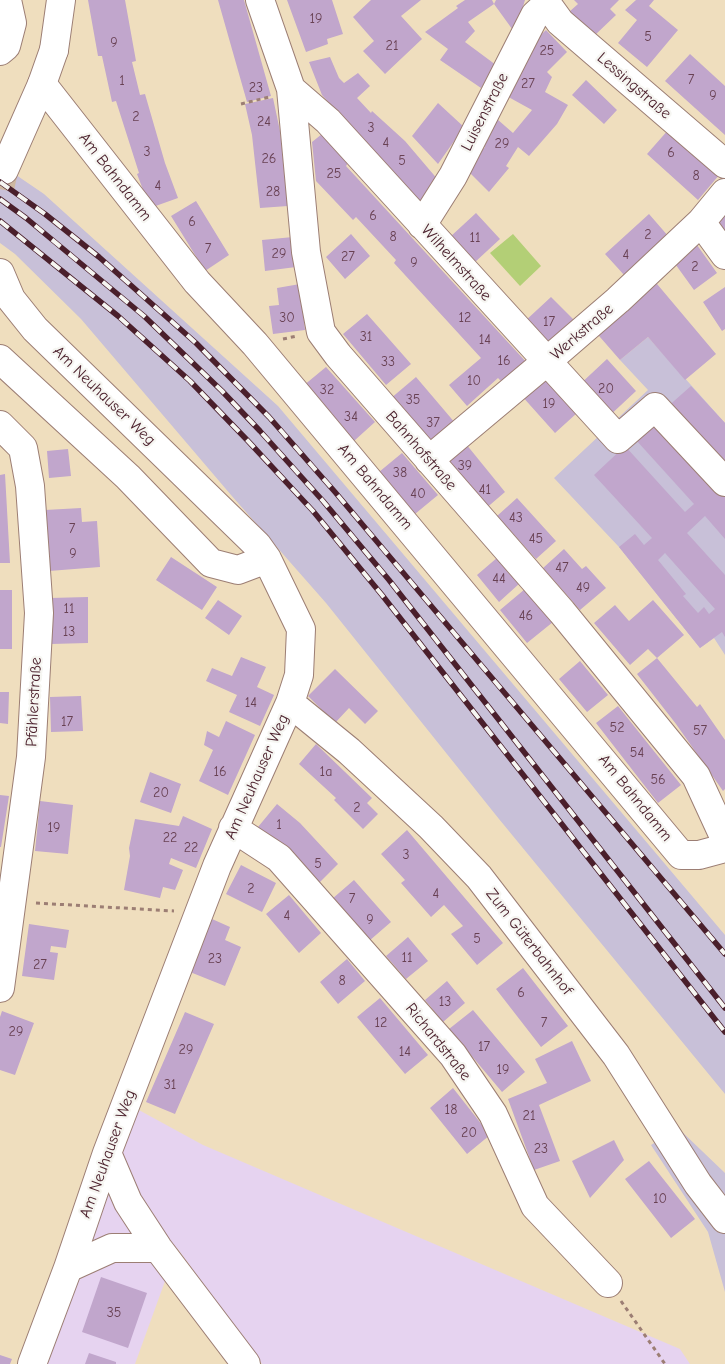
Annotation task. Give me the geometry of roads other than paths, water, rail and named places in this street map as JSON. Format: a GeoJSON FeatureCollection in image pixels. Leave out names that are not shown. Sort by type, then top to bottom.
{"type":"FeatureCollection","features":[{"type":"Feature","properties":{"kind":"street"},"geometry":{"type":"LineString","coordinates":[[0,51],[6,46],[12,23],[7,0]]}},
{"type":"Feature","properties":{"kind":"street"},"geometry":{"type":"LineString","coordinates":[[4,170],[42,84],[54,50],[61,0]]}},
{"type":"Feature","properties":{"kind":"street","name":"Bahnhofstraße"},"geometry":{"type":"LineString","coordinates":[[260,0],[292,89],[306,252],[321,332],[338,355],[562,612],[696,776],[725,839]]}},
{"type":"Feature","properties":{"kind":"street","name":"Lessingstraße"},"geometry":{"type":"LineString","coordinates":[[546,2],[560,22],[725,164]]}},
{"type":"Feature","properties":{"kind":"street","name":"Luisenstraße"},"geometry":{"type":"LineString","coordinates":[[422,225],[453,176],[535,15],[546,2]]}},
{"type":"Feature","properties":{"kind":"street","name":"Am Bahndamm"},"geometry":{"type":"LineString","coordinates":[[42,84],[197,282],[256,344],[681,855],[699,855],[725,848]]}},
{"type":"Feature","properties":{"kind":"street","name":"Wilhelmstraße"},"geometry":{"type":"LineString","coordinates":[[292,89],[328,121],[618,440],[655,407],[725,482]]}},
{"type":"Feature","properties":{"kind":"street","name":"Werkstraße"},"geometry":{"type":"LineString","coordinates":[[429,460],[546,362],[656,266],[701,222],[725,192]]}},
{"type":"Feature","properties":{"kind":"street"},"geometry":{"type":"LineString","coordinates":[[701,222],[725,256]]}},
{"type":"Feature","properties":{"kind":"street","name":"Am Neuhauser Weg"},"geometry":{"type":"LineString","coordinates":[[0,273],[11,299],[35,329],[257,545],[267,559],[301,629],[300,675],[290,703],[233,828],[107,1153],[68,1268],[32,1364]]}},
{"type":"Feature","properties":{"kind":"street"},"geometry":{"type":"LineString","coordinates":[[0,359],[128,477],[211,563],[238,570],[267,559]]}},
{"type":"Feature","properties":{"kind":"street","name":"Pfählerstraße"},"geometry":{"type":"LineString","coordinates":[[0,425],[24,448],[30,486],[39,613],[32,757],[6,901],[0,988]]}},
{"type":"Feature","properties":{"kind":"street","name":"Zum Güterbahnhof"},"geometry":{"type":"LineString","coordinates":[[290,703],[349,751],[431,827],[479,877],[616,1055],[698,1184],[725,1219]]}},
{"type":"Feature","properties":{"kind":"street","name":"Richardstraße"},"geometry":{"type":"LineString","coordinates":[[233,828],[279,858],[453,1055],[493,1114],[535,1206],[608,1282]]}},
{"type":"Feature","properties":{"kind":"street"},"geometry":{"type":"LineString","coordinates":[[107,1153],[128,1202],[158,1248],[246,1364]]}},
{"type":"Feature","properties":{"kind":"street"},"geometry":{"type":"LineString","coordinates":[[68,1268],[112,1248],[158,1248]]}},
{"type":"Feature","properties":{"kind":"tunnel"},"geometry":{"type":"LineString","coordinates":[[0,189],[4,170]]}},
{"type":"Feature","properties":{"kind":"railway"},"geometry":{"type":"LineString","coordinates":[[0,182],[45,214],[99,257],[196,343],[269,417],[335,492],[725,954]]}},
{"type":"Feature","properties":{"kind":"railway"},"geometry":{"type":"LineString","coordinates":[[0,199],[26,218],[144,316],[222,391],[323,501],[389,580],[725,1008]]}},
{"type":"Feature","properties":{"kind":"railway"},"geometry":{"type":"LineString","coordinates":[[0,221],[118,316],[190,381],[313,511],[382,595],[725,1032]]}}]}
